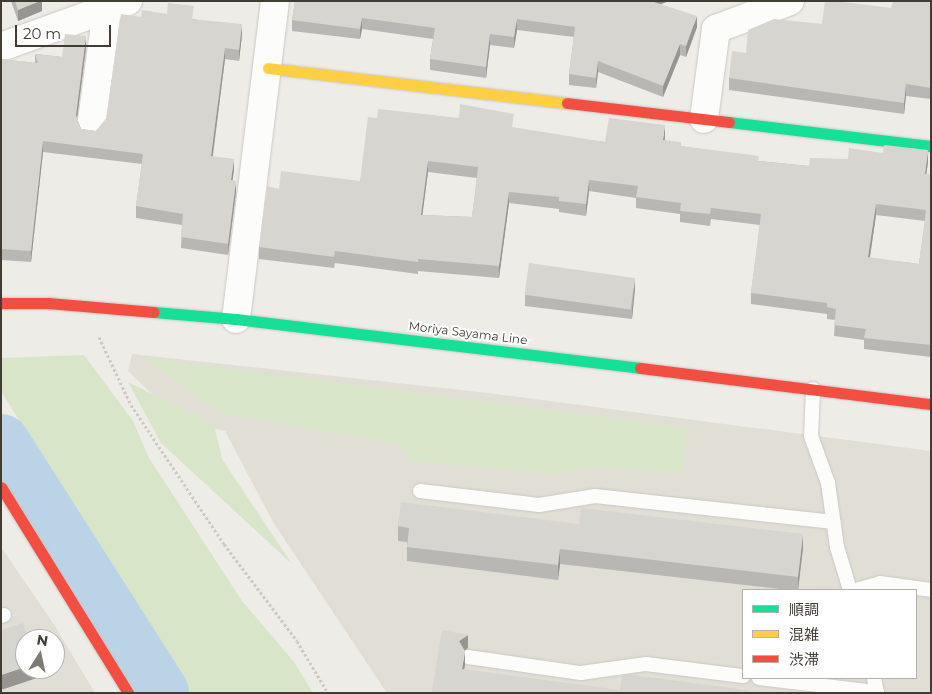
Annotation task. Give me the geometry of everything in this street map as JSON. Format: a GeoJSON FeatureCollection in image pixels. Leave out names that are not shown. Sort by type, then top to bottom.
{"type":"FeatureCollection","features":[{"type":"Feature","properties":{"kind":"main road"},"geometry":{"type":"LineString","coordinates":[[268,68],[931,146]]}},
{"type":"Feature","properties":{"kind":"main road","name":"Moriya Sayama Line"},"geometry":{"type":"LineString","coordinates":[[1,303],[94,307],[236,319],[931,404]]}},
{"type":"Feature","properties":{"kind":"main road"},"geometry":{"type":"LineString","coordinates":[[1,487],[128,693]]}},
{"type":"Feature","properties":{"kind":"street"},"geometry":{"type":"LineString","coordinates":[[236,319],[275,1]]}},
{"type":"Feature","properties":{"kind":"street"},"geometry":{"type":"LineString","coordinates":[[704,119],[716,29],[790,1]]}},
{"type":"Feature","properties":{"kind":"street"},"geometry":{"type":"LineString","coordinates":[[1,47],[118,5]]}},
{"type":"Feature","properties":{"kind":"street"},"geometry":{"type":"LineString","coordinates":[[91,128],[118,5]]}},
{"type":"Feature","properties":{"kind":"lane"},"geometry":{"type":"LineString","coordinates":[[813,389],[811,436],[828,483],[837,547],[850,589]]}},
{"type":"Feature","properties":{"kind":"lane"},"geometry":{"type":"LineString","coordinates":[[420,490],[539,505],[595,496],[834,522]]}},
{"type":"Feature","properties":{"kind":"lane"},"geometry":{"type":"LineString","coordinates":[[859,589],[880,583],[931,590]]}},
{"type":"Feature","properties":{"kind":"lane"},"geometry":{"type":"LineString","coordinates":[[468,657],[581,673],[646,664],[742,676]]}},
{"type":"Feature","properties":{"kind":"lane"},"geometry":{"type":"LineString","coordinates":[[767,679],[877,692],[874,679]]}},
{"type":"Feature","properties":{"kind":"path"},"geometry":{"type":"LineString","coordinates":[[94,307],[101,346],[130,405],[224,544],[298,641],[328,693]]}},
{"type":"Feature","properties":{"kind":"shaded area"},"geometry":{"type":"Polygon","coordinates":[[[132,354],[488,393],[931,451],[931,693],[387,693],[273,522],[225,431],[181,422],[128,371],[132,354]]]}},
{"type":"Feature","properties":{"kind":"shaded area"},"geometry":{"type":"Polygon","coordinates":[[[1,547],[57,629],[15,629],[15,679],[65,679],[65,643],[95,693],[1,693],[1,547]]]}},
{"type":"Feature","properties":{"kind":"green space"},"geometry":{"type":"Polygon","coordinates":[[[84,355],[133,421],[149,458],[242,601],[294,662],[313,693],[187,693],[1,391],[1,358],[84,355]]]}},
{"type":"Feature","properties":{"kind":"green space"},"geometry":{"type":"Polygon","coordinates":[[[141,357],[687,428],[682,473],[592,468],[550,474],[411,461],[398,444],[221,413],[141,357]]]}},
{"type":"Feature","properties":{"kind":"green space"},"geometry":{"type":"Polygon","coordinates":[[[128,382],[214,425],[222,459],[292,564],[161,443],[128,382]]]}},
{"type":"Feature","properties":{"kind":"building"},"geometry":{"type":"Polygon","coordinates":[[[15,1],[40,1],[18,10],[15,1]]]}},
{"type":"Feature","properties":{"kind":"building"},"geometry":{"type":"Polygon","coordinates":[[[295,1],[651,1],[697,16],[686,46],[680,44],[663,86],[598,61],[596,78],[569,74],[575,27],[517,19],[514,37],[490,34],[486,67],[430,59],[435,28],[362,18],[360,29],[292,20],[295,1]]]}},
{"type":"Feature","properties":{"kind":"building"},"geometry":{"type":"Polygon","coordinates":[[[825,1],[891,8],[893,1],[931,1],[931,88],[906,84],[904,103],[729,78],[732,51],[746,53],[748,30],[774,19],[822,24],[825,1]]]}},
{"type":"Feature","properties":{"kind":"building"},"geometry":{"type":"Polygon","coordinates":[[[168,3],[194,6],[192,19],[242,24],[239,50],[225,48],[211,156],[234,159],[231,180],[236,181],[228,244],[181,237],[183,214],[136,206],[143,154],[43,141],[31,251],[1,249],[1,59],[38,63],[35,54],[62,57],[65,34],[86,36],[76,115],[81,129],[96,131],[106,119],[121,14],[141,17],[142,10],[167,14],[168,3]]]}},
{"type":"Feature","properties":{"kind":"building"},"geometry":{"type":"Polygon","coordinates":[[[460,104],[514,114],[512,127],[605,142],[609,118],[665,125],[663,140],[681,142],[681,146],[759,156],[758,161],[809,166],[810,158],[848,159],[849,148],[883,153],[884,145],[928,150],[925,174],[931,174],[931,345],[864,338],[866,329],[834,325],[836,309],[827,307],[827,303],[751,293],[761,214],[711,208],[710,214],[680,211],[681,203],[636,197],[638,186],[589,180],[586,204],[559,201],[559,197],[509,192],[499,266],[418,259],[418,262],[335,251],[334,257],[259,247],[267,186],[279,189],[281,171],[360,181],[368,117],[377,118],[378,109],[459,118],[460,104]],[[428,161],[421,215],[472,217],[478,167],[428,161]],[[876,204],[868,257],[919,264],[926,210],[876,204]]]}},
{"type":"Feature","properties":{"kind":"building"},"geometry":{"type":"Polygon","coordinates":[[[529,263],[635,278],[631,310],[525,295],[529,263]]]}},
{"type":"Feature","properties":{"kind":"building"},"geometry":{"type":"Polygon","coordinates":[[[401,502],[579,524],[581,508],[803,534],[798,577],[560,549],[558,565],[407,547],[409,528],[398,526],[401,502]]]}},
{"type":"Feature","properties":{"kind":"building"},"geometry":{"type":"Polygon","coordinates":[[[23,623],[25,629],[15,629],[15,670],[1,675],[1,630],[23,623]]]}},
{"type":"Feature","properties":{"kind":"building"},"geometry":{"type":"Polygon","coordinates":[[[442,630],[468,635],[459,641],[465,651],[462,669],[620,690],[622,675],[633,675],[768,693],[442,693],[432,691],[442,630]]]}},
{"type":"Feature","properties":{"kind":"waterway"},"geometry":{"type":"LineString","coordinates":[[1,443],[160,693]]}},
{"type":"Feature","properties":{"kind":"traffic: fast"},"geometry":{"type":"LineString","coordinates":[[729,122],[931,146]]}},
{"type":"Feature","properties":{"kind":"traffic: fast"},"geometry":{"type":"LineString","coordinates":[[154,312],[236,319],[640,368]]}},
{"type":"Feature","properties":{"kind":"traffic: slow"},"geometry":{"type":"LineString","coordinates":[[268,68],[567,103]]}},
{"type":"Feature","properties":{"kind":"traffic: jam"},"geometry":{"type":"LineString","coordinates":[[567,103],[729,122]]}},
{"type":"Feature","properties":{"kind":"traffic: jam"},"geometry":{"type":"LineString","coordinates":[[1,303],[48,303],[154,312]]}},
{"type":"Feature","properties":{"kind":"traffic: jam"},"geometry":{"type":"LineString","coordinates":[[640,368],[931,404]]}},
{"type":"Feature","properties":{"kind":"traffic: jam"},"geometry":{"type":"LineString","coordinates":[[1,487],[128,693]]}}]}
